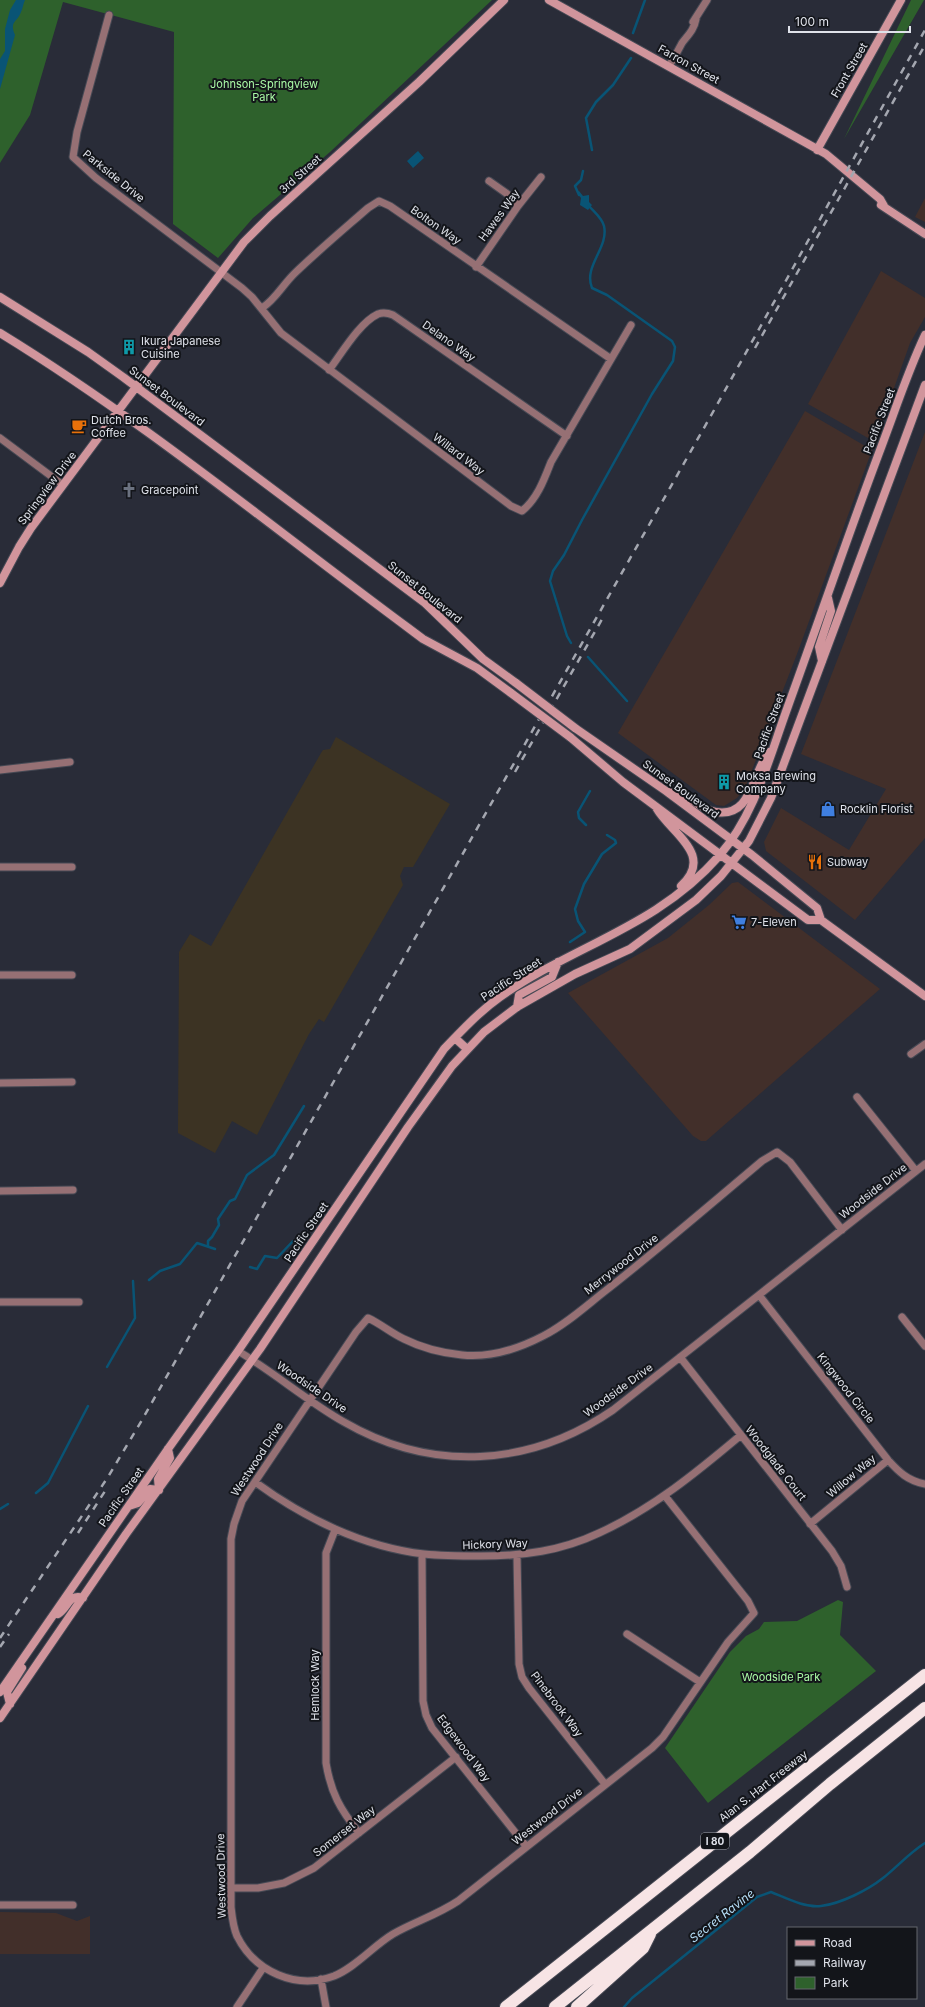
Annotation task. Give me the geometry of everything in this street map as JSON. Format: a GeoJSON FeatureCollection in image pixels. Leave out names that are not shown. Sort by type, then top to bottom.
{"type":"FeatureCollection","features":[{"type":"Feature","properties":{"kind":"highway","name":"Alan S. Hart Freeway"},"geometry":{"type":"LineString","coordinates":[[506,2007],[925,1675]]}},
{"type":"Feature","properties":{"kind":"highway","name":"I 80"},"geometry":{"type":"LineString","coordinates":[[555,2007],[925,1708]]}},
{"type":"Feature","properties":{"kind":"highway"},"geometry":{"type":"LineString","coordinates":[[577,2007],[643,1948],[652,1930]]}},
{"type":"Feature","properties":{"kind":"main road","name":"3rd Street"},"geometry":{"type":"LineString","coordinates":[[137,387],[221,272],[259,226],[419,82],[504,0]]}},
{"type":"Feature","properties":{"kind":"main road","name":"Farron Street"},"geometry":{"type":"LineString","coordinates":[[549,0],[817,150],[824,159],[876,203],[884,206],[925,234]]}},
{"type":"Feature","properties":{"kind":"main road","name":"Front Street"},"geometry":{"type":"LineString","coordinates":[[817,150],[900,0]]}},
{"type":"Feature","properties":{"kind":"main road","name":"Sunset Boulevard"},"geometry":{"type":"LineString","coordinates":[[0,297],[88,352],[137,387],[426,603],[484,659],[575,728],[666,791],[743,849],[817,908],[821,920],[925,996]]}},
{"type":"Feature","properties":{"kind":"main road","name":"Sunset Boulevard"},"geometry":{"type":"LineString","coordinates":[[0,333],[56,367],[119,411],[407,627],[437,647],[477,668],[570,737],[623,782],[808,920],[821,920]]}},
{"type":"Feature","properties":{"kind":"main road","name":"Pacific Street"},"geometry":{"type":"LineString","coordinates":[[0,1692],[168,1449],[238,1351],[444,1049],[477,1015],[500,996],[558,962],[613,936],[670,900],[699,877],[720,855],[731,840],[753,799],[773,749],[828,598],[861,501],[925,335]]}},
{"type":"Feature","properties":{"kind":"main road"},"geometry":{"type":"LineString","coordinates":[[0,1718],[159,1490],[252,1360],[408,1127],[452,1066],[484,1032],[517,1007],[575,974],[630,949],[696,900],[732,863],[743,849],[762,818],[771,798],[925,385]]}},
{"type":"Feature","properties":{"kind":"main road","name":"Springview Drive"},"geometry":{"type":"LineString","coordinates":[[1,580],[18,547],[137,387]]}},
{"type":"Feature","properties":{"kind":"main road"},"geometry":{"type":"LineString","coordinates":[[822,662],[818,647],[831,611],[828,598]]}},
{"type":"Feature","properties":{"kind":"main road"},"geometry":{"type":"LineString","coordinates":[[666,791],[682,795],[707,810],[717,812],[732,810],[743,803],[763,758],[773,749]]}},
{"type":"Feature","properties":{"kind":"main road"},"geometry":{"type":"LineString","coordinates":[[654,804],[664,820],[686,841],[691,851],[692,872],[687,880],[675,891],[670,900]]}},
{"type":"Feature","properties":{"kind":"main road"},"geometry":{"type":"LineString","coordinates":[[517,1007],[519,995],[552,977],[558,962]]}},
{"type":"Feature","properties":{"kind":"main road"},"geometry":{"type":"LineString","coordinates":[[455,1038],[467,1049]]}},
{"type":"Feature","properties":{"kind":"main road"},"geometry":{"type":"LineString","coordinates":[[396,1120],[408,1127]]}},
{"type":"Feature","properties":{"kind":"main road"},"geometry":{"type":"LineString","coordinates":[[159,1490],[158,1478],[170,1458],[168,1449]]}},
{"type":"Feature","properties":{"kind":"main road"},"geometry":{"type":"LineString","coordinates":[[129,1506],[138,1503],[150,1489],[159,1490]]}},
{"type":"Feature","properties":{"kind":"main road"},"geometry":{"type":"LineString","coordinates":[[52,1616],[60,1612],[72,1598],[78,1596],[83,1598]]}},
{"type":"Feature","properties":{"kind":"main road"},"geometry":{"type":"LineString","coordinates":[[10,1704],[7,1692],[22,1670],[20,1664]]}},
{"type":"Feature","properties":{"kind":"main road"},"geometry":{"type":"LineString","coordinates":[[0,1704],[10,1704]]}},
{"type":"Feature","properties":{"kind":"street"},"geometry":{"type":"LineString","coordinates":[[669,66],[683,42],[689,37],[695,26],[696,19],[707,0]]}},
{"type":"Feature","properties":{"kind":"street","name":"Parkside Drive"},"geometry":{"type":"LineString","coordinates":[[109,15],[77,132],[73,157],[96,178],[221,272]]}},
{"type":"Feature","properties":{"kind":"street","name":"Hawes Way"},"geometry":{"type":"LineString","coordinates":[[476,266],[518,206],[541,178]]}},
{"type":"Feature","properties":{"kind":"street"},"geometry":{"type":"LineString","coordinates":[[489,181],[512,198],[518,206]]}},
{"type":"Feature","properties":{"kind":"street","name":"Bolton Way"},"geometry":{"type":"LineString","coordinates":[[262,308],[272,301],[305,263],[368,208],[379,201],[390,206],[611,359]]}},
{"type":"Feature","properties":{"kind":"street","name":"Willard Way"},"geometry":{"type":"LineString","coordinates":[[221,272],[252,297],[280,333],[511,506],[522,511],[530,504],[543,481],[551,462],[632,325]]}},
{"type":"Feature","properties":{"kind":"street","name":"Delano Way"},"geometry":{"type":"LineString","coordinates":[[329,370],[362,327],[378,314],[385,312],[393,315],[567,436]]}},
{"type":"Feature","properties":{"kind":"street"},"geometry":{"type":"LineString","coordinates":[[0,438],[63,485]]}},
{"type":"Feature","properties":{"kind":"street"},"geometry":{"type":"LineString","coordinates":[[0,770],[70,762]]}},
{"type":"Feature","properties":{"kind":"street"},"geometry":{"type":"LineString","coordinates":[[0,868],[72,868]]}},
{"type":"Feature","properties":{"kind":"street"},"geometry":{"type":"LineString","coordinates":[[0,975],[72,975]]}},
{"type":"Feature","properties":{"kind":"street"},"geometry":{"type":"LineString","coordinates":[[911,1054],[925,1044]]}},
{"type":"Feature","properties":{"kind":"street"},"geometry":{"type":"LineString","coordinates":[[0,1083],[72,1082]]}},
{"type":"Feature","properties":{"kind":"street"},"geometry":{"type":"LineString","coordinates":[[857,1097],[916,1171]]}},
{"type":"Feature","properties":{"kind":"street","name":"Merrywood Drive"},"geometry":{"type":"LineString","coordinates":[[368,1318],[381,1324],[404,1339],[422,1347],[443,1352],[463,1355],[484,1355],[506,1352],[526,1344],[545,1335],[570,1318],[648,1258],[762,1161],[777,1152],[790,1162],[842,1230]]}},
{"type":"Feature","properties":{"kind":"street","name":"Woodside Drive"},"geometry":{"type":"LineString","coordinates":[[238,1351],[310,1400],[363,1433],[402,1448],[452,1456],[494,1456],[536,1448],[580,1430],[613,1410],[925,1164]]}},
{"type":"Feature","properties":{"kind":"street"},"geometry":{"type":"LineString","coordinates":[[0,1191],[73,1190]]}},
{"type":"Feature","properties":{"kind":"street","name":"Kingwood Circle"},"geometry":{"type":"LineString","coordinates":[[759,1295],[888,1460],[901,1474],[912,1481],[925,1484]]}},
{"type":"Feature","properties":{"kind":"street"},"geometry":{"type":"LineString","coordinates":[[0,1302],[79,1302]]}},
{"type":"Feature","properties":{"kind":"street"},"geometry":{"type":"LineString","coordinates":[[902,1317],[925,1346]]}},
{"type":"Feature","properties":{"kind":"street","name":"Westwood Drive"},"geometry":{"type":"LineString","coordinates":[[368,1318],[356,1332],[242,1501],[234,1524],[231,1539],[232,1914],[237,1935],[252,1958],[263,1968],[289,1979],[321,1979],[334,1976],[348,1968],[385,1939],[404,1928],[444,1910],[652,1748],[662,1737],[728,1642],[754,1613],[748,1601],[665,1496]]}},
{"type":"Feature","properties":{"kind":"street","name":"Woodglade Court"},"geometry":{"type":"LineString","coordinates":[[680,1357],[832,1551],[841,1566],[847,1587]]}},
{"type":"Feature","properties":{"kind":"street","name":"Hickory Way"},"geometry":{"type":"LineString","coordinates":[[256,1482],[276,1497],[335,1530],[380,1544],[422,1554],[444,1556],[517,1556],[570,1545],[625,1521],[665,1496],[741,1435]]}},
{"type":"Feature","properties":{"kind":"street","name":"Willow Way"},"geometry":{"type":"LineString","coordinates":[[810,1524],[888,1460]]}},
{"type":"Feature","properties":{"kind":"street","name":"Hemlock Way"},"geometry":{"type":"LineString","coordinates":[[335,1530],[326,1553],[326,1763],[329,1782],[335,1799],[359,1833]]}},
{"type":"Feature","properties":{"kind":"street","name":"Edgewood Way"},"geometry":{"type":"LineString","coordinates":[[422,1554],[423,1701],[426,1715],[432,1728],[526,1846]]}},
{"type":"Feature","properties":{"kind":"street","name":"Pinebrook Way"},"geometry":{"type":"LineString","coordinates":[[517,1556],[519,1664],[522,1677],[529,1688],[605,1784]]}},
{"type":"Feature","properties":{"kind":"street"},"geometry":{"type":"LineString","coordinates":[[627,1634],[700,1682]]}},
{"type":"Feature","properties":{"kind":"street","name":"Somerset Way"},"geometry":{"type":"LineString","coordinates":[[231,1888],[258,1888],[284,1883],[298,1877],[332,1856],[456,1757]]}},
{"type":"Feature","properties":{"kind":"street"},"geometry":{"type":"LineString","coordinates":[[0,1905],[73,1905]]}},
{"type":"Feature","properties":{"kind":"street"},"geometry":{"type":"LineString","coordinates":[[237,2007],[263,1968]]}},
{"type":"Feature","properties":{"kind":"street"},"geometry":{"type":"LineString","coordinates":[[321,1979],[326,2007]]}},
{"type":"Feature","properties":{"kind":"shaded area"},"geometry":{"type":"Polygon","coordinates":[[[925,198],[925,222],[915,217],[925,198]]]}},
{"type":"Feature","properties":{"kind":"shaded area"},"geometry":{"type":"Polygon","coordinates":[[[881,271],[925,298],[925,317],[910,343],[875,442],[808,404],[881,271]]]}},
{"type":"Feature","properties":{"kind":"shaded area"},"geometry":{"type":"Polygon","coordinates":[[[805,411],[872,450],[797,654],[745,788],[737,798],[724,806],[716,805],[618,733],[805,411]]]}},
{"type":"Feature","properties":{"kind":"shaded area"},"geometry":{"type":"Polygon","coordinates":[[[925,432],[925,838],[855,920],[766,851],[764,842],[781,808],[849,850],[886,789],[801,754],[925,432]]]}},
{"type":"Feature","properties":{"kind":"shaded area"},"geometry":{"type":"Polygon","coordinates":[[[336,737],[450,804],[413,867],[404,867],[400,876],[403,885],[324,1022],[319,1019],[309,1034],[257,1135],[232,1121],[215,1153],[178,1133],[179,952],[190,934],[211,946],[321,753],[323,750],[330,749],[336,737]]]}},
{"type":"Feature","properties":{"kind":"shaded area"},"geometry":{"type":"Polygon","coordinates":[[[738,882],[880,989],[706,1141],[701,1141],[693,1136],[568,993],[668,938],[709,905],[732,883],[738,882]]]}},
{"type":"Feature","properties":{"kind":"shaded area"},"geometry":{"type":"Polygon","coordinates":[[[0,1912],[56,1913],[77,1921],[90,1916],[90,1954],[0,1954],[0,1912]]]}},
{"type":"Feature","properties":{"kind":"green space","name":"Johnson-Springview Park"},"geometry":{"type":"Polygon","coordinates":[[[0,0],[492,0],[330,152],[253,218],[218,258],[173,224],[174,32],[63,2],[30,115],[0,163],[0,0]]]}},
{"type":"Feature","properties":{"kind":"green space"},"geometry":{"type":"Polygon","coordinates":[[[911,0],[924,0],[844,139],[911,0]]]}},
{"type":"Feature","properties":{"kind":"green space","name":"Woodside Park"},"geometry":{"type":"Polygon","coordinates":[[[838,1600],[843,1602],[840,1635],[876,1671],[708,1803],[665,1748],[730,1652],[746,1636],[759,1629],[764,1622],[797,1621],[838,1600]]]}},
{"type":"Feature","properties":{"kind":"water"},"geometry":{"type":"Polygon","coordinates":[[[16,0],[25,0],[19,16],[13,24],[15,35],[0,89],[0,59],[5,51],[5,29],[10,10],[16,0]]]}},
{"type":"Feature","properties":{"kind":"water"},"geometry":{"type":"Polygon","coordinates":[[[418,151],[424,158],[413,168],[407,161],[418,151]]]}},
{"type":"Feature","properties":{"kind":"water"},"geometry":{"type":"Polygon","coordinates":[[[579,191],[583,196],[589,195],[589,202],[592,205],[588,210],[580,205],[581,198],[577,193],[579,191]]]}},
{"type":"Feature","properties":{"kind":"waterway"},"geometry":{"type":"LineString","coordinates":[[633,33],[645,0]]}},
{"type":"Feature","properties":{"kind":"waterway"},"geometry":{"type":"LineString","coordinates":[[592,150],[586,118],[596,102],[613,85],[631,58]]}},
{"type":"Feature","properties":{"kind":"waterway"},"geometry":{"type":"LineString","coordinates":[[579,195],[575,186],[581,180],[583,171]]}},
{"type":"Feature","properties":{"kind":"waterway"},"geometry":{"type":"LineString","coordinates":[[571,643],[567,636],[550,581],[553,571],[564,555],[652,394],[673,361],[675,347],[672,341],[607,295],[592,288],[590,280],[591,272],[605,234],[602,220],[589,206]]}},
{"type":"Feature","properties":{"kind":"waterway"},"geometry":{"type":"LineString","coordinates":[[588,657],[627,701]]}},
{"type":"Feature","properties":{"kind":"waterway"},"geometry":{"type":"LineString","coordinates":[[586,825],[579,818],[578,812],[590,791]]}},
{"type":"Feature","properties":{"kind":"waterway"},"geometry":{"type":"LineString","coordinates":[[570,942],[585,932],[578,921],[575,909],[584,884],[602,854],[616,843],[615,840],[607,835]]}},
{"type":"Feature","properties":{"kind":"waterway"},"geometry":{"type":"LineString","coordinates":[[208,1246],[208,1241],[219,1225],[218,1219],[230,1201],[235,1199],[247,1175],[274,1155],[304,1106]]}},
{"type":"Feature","properties":{"kind":"waterway"},"geometry":{"type":"LineString","coordinates":[[250,1267],[257,1269],[265,1256],[277,1258],[293,1241]]}},
{"type":"Feature","properties":{"kind":"waterway"},"geometry":{"type":"LineString","coordinates":[[149,1280],[160,1271],[180,1264],[197,1243],[215,1249]]}},
{"type":"Feature","properties":{"kind":"waterway"},"geometry":{"type":"LineString","coordinates":[[107,1367],[135,1318],[133,1281]]}},
{"type":"Feature","properties":{"kind":"waterway"},"geometry":{"type":"LineString","coordinates":[[36,1493],[48,1483],[88,1406]]}},
{"type":"Feature","properties":{"kind":"waterway"},"geometry":{"type":"LineString","coordinates":[[0,1509],[8,1504]]}},
{"type":"Feature","properties":{"kind":"waterway","name":"Secret Ravine"},"geometry":{"type":"LineString","coordinates":[[624,2007],[632,1998],[757,1897],[771,1892],[809,1906],[829,1905],[854,1896],[877,1883],[925,1843]]}},
{"type":"Feature","properties":{"kind":"railway"},"geometry":{"type":"LineString","coordinates":[[0,1638],[108,1477],[142,1420],[713,412],[925,30]]}},
{"type":"Feature","properties":{"kind":"railway"},"geometry":{"type":"LineString","coordinates":[[755,348],[925,45]]}},
{"type":"Feature","properties":{"kind":"railway"},"geometry":{"type":"LineString","coordinates":[[515,772],[605,614]]}},
{"type":"Feature","properties":{"kind":"railway"},"geometry":{"type":"LineString","coordinates":[[78,1533],[107,1488]]}},
{"type":"Feature","properties":{"kind":"railway"},"geometry":{"type":"LineString","coordinates":[[0,1647],[9,1634]]}},
{"type":"Feature","properties":{"kind":"place","name":"Ikura Japanese Cuisine"},"geometry":{"type":"Point","coordinates":[129,347]}},
{"type":"Feature","properties":{"kind":"place","name":"Dutch Bros. Coffee"},"geometry":{"type":"Point","coordinates":[79,426]}},
{"type":"Feature","properties":{"kind":"place","name":"Gracepoint"},"geometry":{"type":"Point","coordinates":[129,490]}},
{"type":"Feature","properties":{"kind":"place","name":"Moksa Brewing Company"},"geometry":{"type":"Point","coordinates":[724,782]}},
{"type":"Feature","properties":{"kind":"place","name":"Rocklin Florist"},"geometry":{"type":"Point","coordinates":[828,809]}},
{"type":"Feature","properties":{"kind":"place","name":"Subway"},"geometry":{"type":"Point","coordinates":[815,862]}},
{"type":"Feature","properties":{"kind":"place","name":"7-Eleven"},"geometry":{"type":"Point","coordinates":[739,922]}}]}
